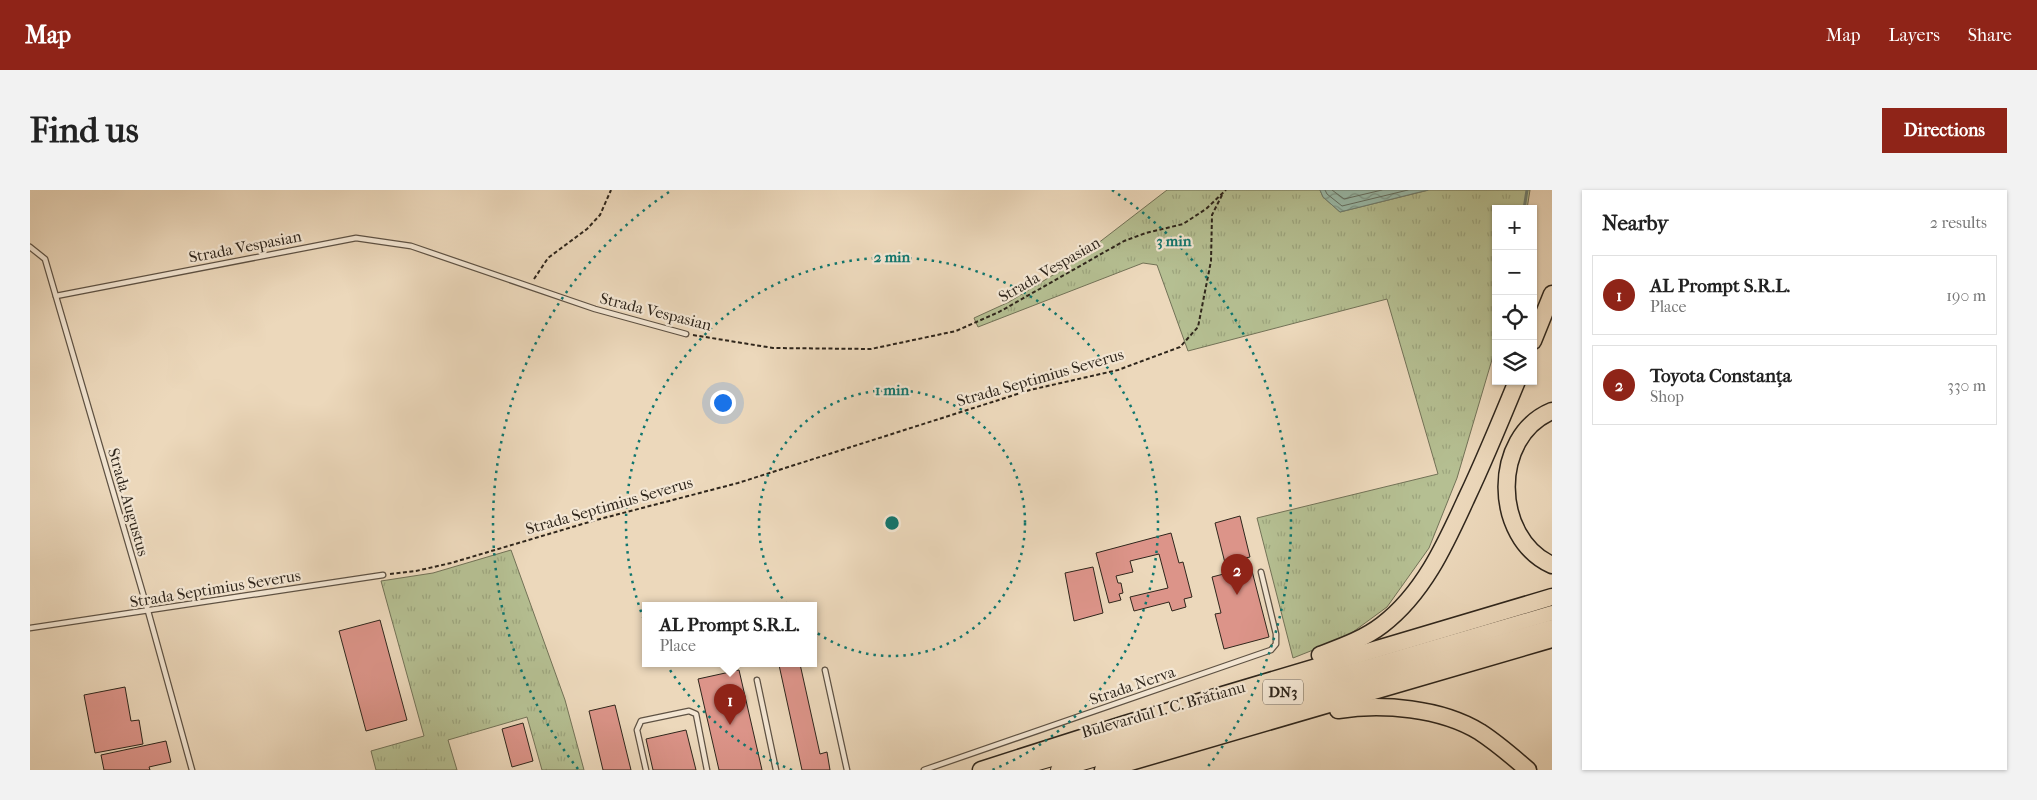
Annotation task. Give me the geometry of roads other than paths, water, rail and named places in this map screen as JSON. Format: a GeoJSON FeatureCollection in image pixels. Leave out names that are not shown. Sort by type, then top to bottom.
{"type":"FeatureCollection","features":[{"type":"Feature","properties":{"kind":"highway"},"geometry":{"type":"LineString","coordinates":[[1533,340],[1552,294]]}},
{"type":"Feature","properties":{"kind":"highway"},"geometry":{"type":"LineString","coordinates":[[1125,724],[1157,708],[1350,644],[1382,625],[1408,600],[1423,582],[1441,552],[1493,441],[1515,385]]}},
{"type":"Feature","properties":{"kind":"highway"},"geometry":{"type":"LineString","coordinates":[[1552,411],[1543,414],[1521,436],[1509,460],[1507,482],[1508,505],[1515,527],[1528,548],[1552,565]]}},
{"type":"Feature","properties":{"kind":"highway"},"geometry":{"type":"LineString","coordinates":[[981,770],[1125,724],[1552,597]]}},
{"type":"Feature","properties":{"kind":"highway"},"geometry":{"type":"LineString","coordinates":[[1103,770],[1552,639]]}},
{"type":"Feature","properties":{"kind":"highway"},"geometry":{"type":"LineString","coordinates":[[1267,723],[1350,708],[1387,707],[1420,711],[1453,720],[1478,731],[1505,749],[1528,770]]}},
{"type":"Feature","properties":{"kind":"main road","name":"Bulevardul I. C. Brătianu"},"geometry":{"type":"LineString","coordinates":[[1014,770],[1552,613]]}},
{"type":"Feature","properties":{"kind":"main road","name":"Bulevardul I. C. Brătianu"},"geometry":{"type":"LineString","coordinates":[[1058,770],[1552,626]]}},
{"type":"Feature","properties":{"kind":"lane","name":"Strada Vespasian"},"geometry":{"type":"LineString","coordinates":[[56,296],[356,238],[411,246],[595,309],[686,334]]}},
{"type":"Feature","properties":{"kind":"lane","name":"Strada Augustus"},"geometry":{"type":"LineString","coordinates":[[30,247],[45,259],[148,611],[192,770]]}},
{"type":"Feature","properties":{"kind":"lane","name":"Strada Nerva"},"geometry":{"type":"LineString","coordinates":[[924,770],[1271,650],[1276,644],[1276,634],[1261,572]]}},
{"type":"Feature","properties":{"kind":"lane","name":"Strada Septimius Severus"},"geometry":{"type":"LineString","coordinates":[[30,628],[383,574]]}},
{"type":"Feature","properties":{"kind":"lane"},"geometry":{"type":"LineString","coordinates":[[825,670],[847,770]]}},
{"type":"Feature","properties":{"kind":"lane"},"geometry":{"type":"LineString","coordinates":[[757,680],[776,770]]}},
{"type":"Feature","properties":{"kind":"lane"},"geometry":{"type":"LineString","coordinates":[[646,770],[637,730],[641,721],[689,711],[696,714],[707,770]]}},
{"type":"Feature","properties":{"kind":"water"},"geometry":{"type":"Polygon","coordinates":[[[1320,190],[1428,190],[1340,212],[1323,197],[1320,190]]]}},
{"type":"Feature","properties":{"kind":"waterway"},"geometry":{"type":"LineString","coordinates":[[1525,205],[1527,190]]}},
{"type":"Feature","properties":{"kind":"place","name":"Toyota Constanța"},"geometry":{"type":"Point","coordinates":[1237,595]}},
{"type":"Feature","properties":{"kind":"place","name":"AL Prompt S.R.L."},"geometry":{"type":"Point","coordinates":[730,725]}}]}
